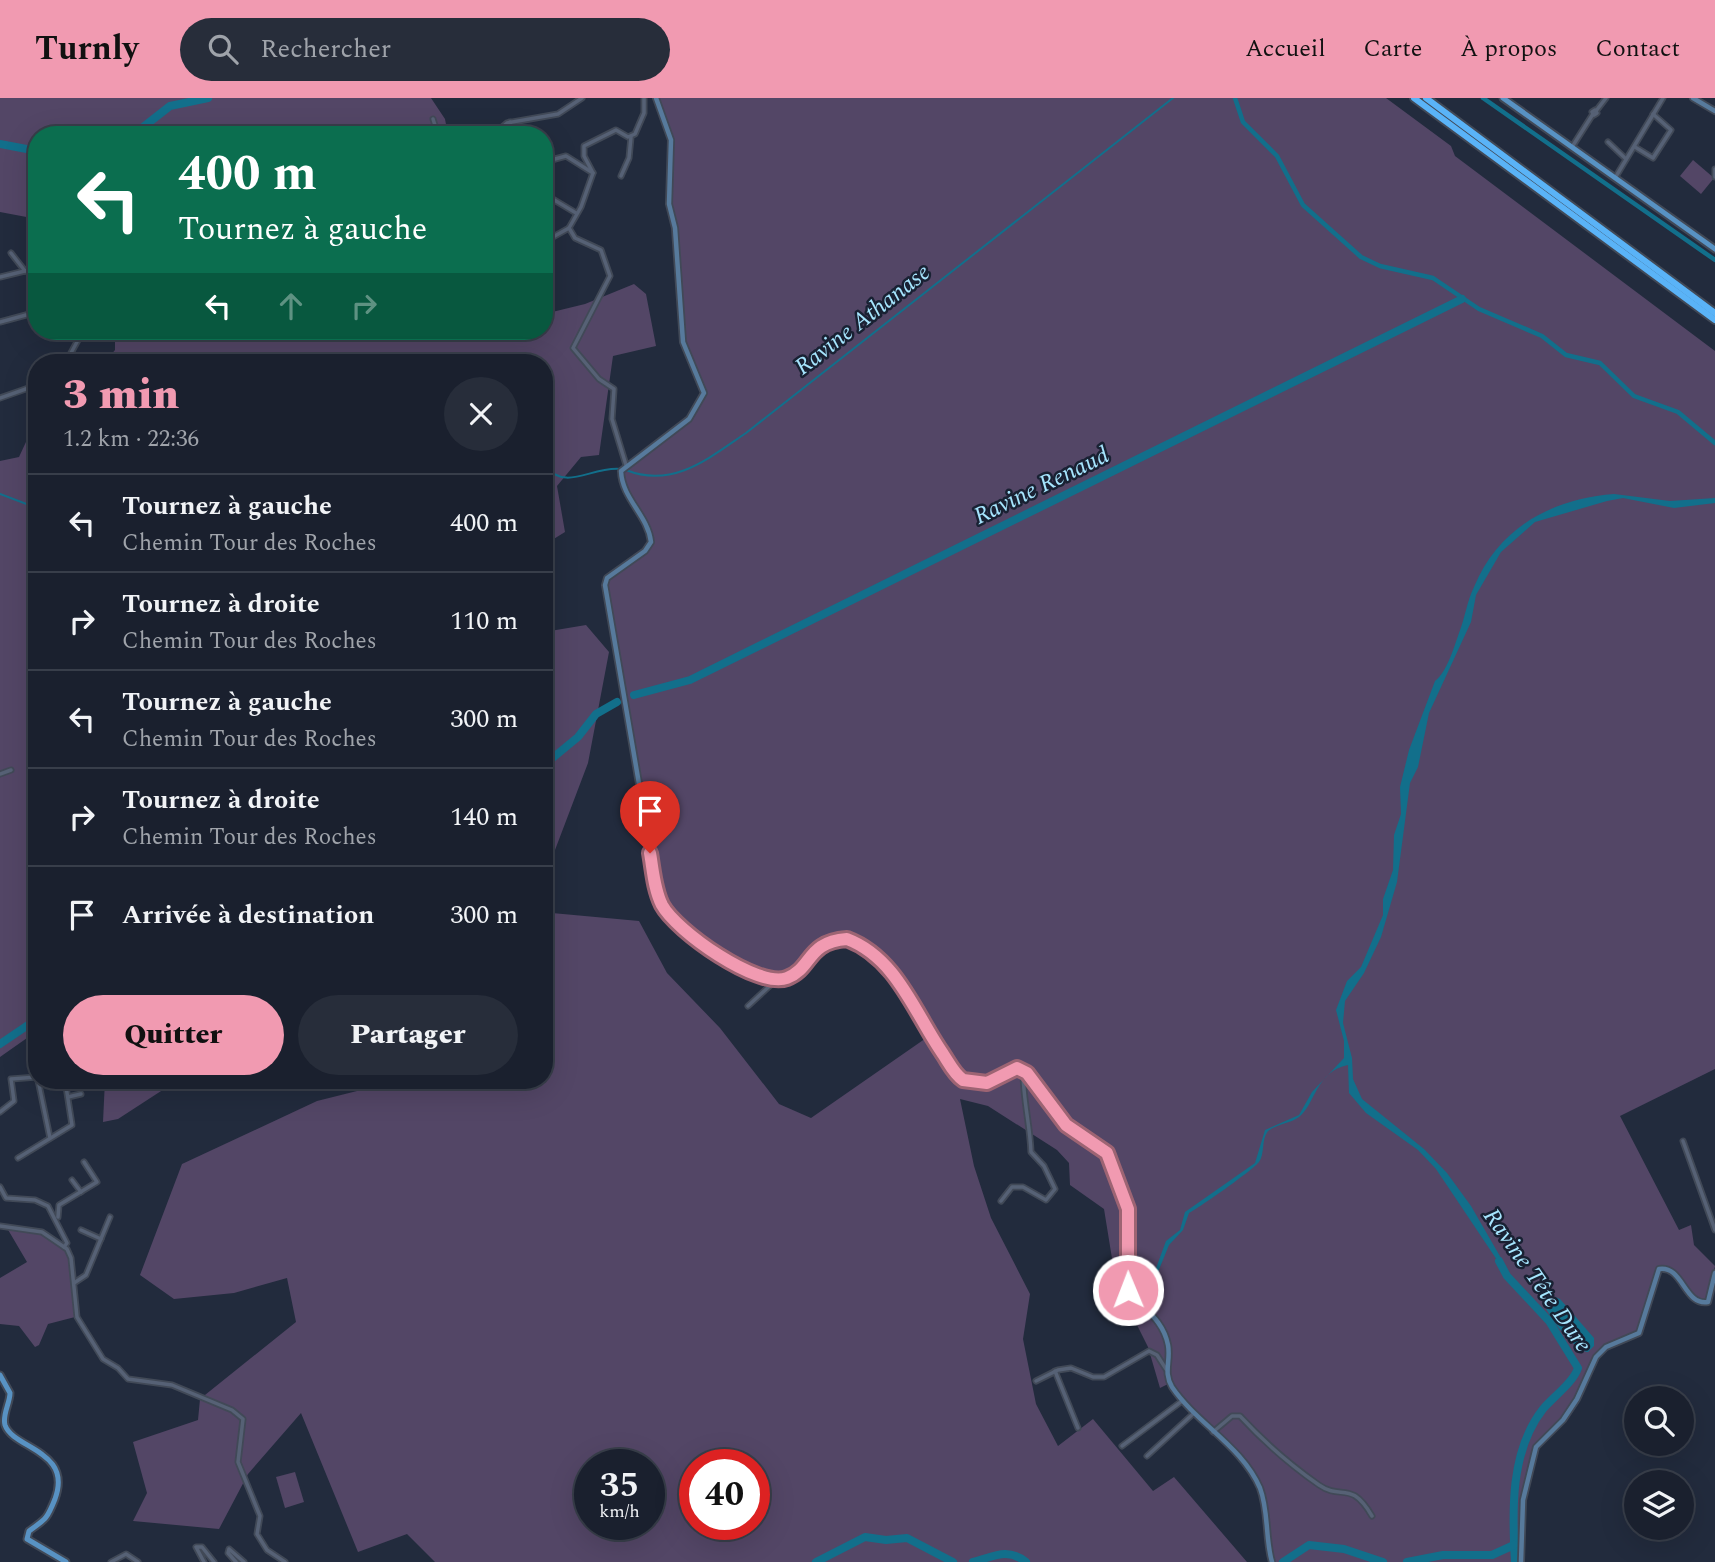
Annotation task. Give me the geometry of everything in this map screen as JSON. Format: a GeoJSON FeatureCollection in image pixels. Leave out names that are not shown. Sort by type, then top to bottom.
{"type":"FeatureCollection","features":[{"type":"Feature","properties":{"kind":"highway"},"geometry":{"type":"LineString","coordinates":[[1414,98],[1715,320]]}},
{"type":"Feature","properties":{"kind":"highway"},"geometry":{"type":"LineString","coordinates":[[1426,98],[1715,313]]}},
{"type":"Feature","properties":{"kind":"highway"},"geometry":{"type":"LineString","coordinates":[[1683,288],[1715,306]]}},
{"type":"Feature","properties":{"kind":"main road"},"geometry":{"type":"LineString","coordinates":[[1506,99],[1715,249]]}},
{"type":"Feature","properties":{"kind":"main road"},"geometry":{"type":"LineString","coordinates":[[0,1375],[10,1393],[4,1418],[7,1429],[39,1451],[60,1477],[59,1488],[48,1517],[29,1531],[27,1539],[66,1562]]}},
{"type":"Feature","properties":{"kind":"street"},"geometry":{"type":"LineString","coordinates":[[500,126],[558,114],[582,98]]}},
{"type":"Feature","properties":{"kind":"street"},"geometry":{"type":"LineString","coordinates":[[621,176],[629,158],[631,137],[644,113],[644,98]]}},
{"type":"Feature","properties":{"kind":"street"},"geometry":{"type":"LineString","coordinates":[[656,98],[671,140],[668,204],[675,228],[682,342],[705,393],[689,419],[621,471],[622,483],[647,525],[651,542],[645,551],[607,578],[604,585],[657,889],[672,918],[699,942],[763,978],[775,981]]}},
{"type":"Feature","properties":{"kind":"street"},"geometry":{"type":"LineString","coordinates":[[1572,147],[1606,98]]}},
{"type":"Feature","properties":{"kind":"street"},"geometry":{"type":"LineString","coordinates":[[1615,178],[1663,98]]}},
{"type":"Feature","properties":{"kind":"street"},"geometry":{"type":"LineString","coordinates":[[1693,98],[1715,111]]}},
{"type":"Feature","properties":{"kind":"street"},"geometry":{"type":"LineString","coordinates":[[1634,146],[1653,158],[1671,130],[1653,114]]}},
{"type":"Feature","properties":{"kind":"street"},"geometry":{"type":"LineString","coordinates":[[433,119],[435,126]]}},
{"type":"Feature","properties":{"kind":"street"},"geometry":{"type":"LineString","coordinates":[[510,122],[511,126]]}},
{"type":"Feature","properties":{"kind":"street"},"geometry":{"type":"LineString","coordinates":[[553,237],[569,228],[593,173],[583,152],[584,146],[616,130],[631,137]]}},
{"type":"Feature","properties":{"kind":"street"},"geometry":{"type":"LineString","coordinates":[[1608,142],[1626,159]]}},
{"type":"Feature","properties":{"kind":"street"},"geometry":{"type":"LineString","coordinates":[[553,160],[566,156],[593,173]]}},
{"type":"Feature","properties":{"kind":"street"},"geometry":{"type":"LineString","coordinates":[[1715,169],[1715,177]]}},
{"type":"Feature","properties":{"kind":"street"},"geometry":{"type":"LineString","coordinates":[[553,199],[577,213]]}},
{"type":"Feature","properties":{"kind":"street"},"geometry":{"type":"LineString","coordinates":[[569,228],[573,236],[601,250],[606,258],[610,279],[573,348],[599,379],[614,389],[612,419],[626,465]]}},
{"type":"Feature","properties":{"kind":"street"},"geometry":{"type":"LineString","coordinates":[[11,253],[25,271]]}},
{"type":"Feature","properties":{"kind":"street"},"geometry":{"type":"LineString","coordinates":[[0,277],[28,270]]}},
{"type":"Feature","properties":{"kind":"street"},"geometry":{"type":"LineString","coordinates":[[0,322],[28,314]]}},
{"type":"Feature","properties":{"kind":"street"},"geometry":{"type":"LineString","coordinates":[[0,398],[28,388]]}},
{"type":"Feature","properties":{"kind":"street"},"geometry":{"type":"LineString","coordinates":[[0,774],[11,771]]}},
{"type":"Feature","properties":{"kind":"street"},"geometry":{"type":"LineString","coordinates":[[748,1006],[775,981],[793,975],[819,946],[847,939],[872,952],[911,997],[920,1021],[963,1080],[987,1083],[1017,1068],[1023,1069],[1066,1125],[1107,1153],[1128,1209],[1128,1290],[1146,1306],[1163,1332],[1168,1351],[1166,1369]]}},
{"type":"Feature","properties":{"kind":"street"},"geometry":{"type":"LineString","coordinates":[[1001,1201],[1012,1187],[1023,1187],[1046,1200],[1055,1189],[1044,1166],[1031,1152],[1032,1137],[1023,1097],[1023,1069]]}},
{"type":"Feature","properties":{"kind":"street"},"geometry":{"type":"LineString","coordinates":[[0,1112],[14,1101],[10,1079],[28,1078]]}},
{"type":"Feature","properties":{"kind":"street"},"geometry":{"type":"LineString","coordinates":[[39,1089],[50,1138]]}},
{"type":"Feature","properties":{"kind":"street"},"geometry":{"type":"LineString","coordinates":[[18,1158],[72,1125],[67,1089]]}},
{"type":"Feature","properties":{"kind":"street"},"geometry":{"type":"LineString","coordinates":[[68,1097],[81,1094]]}},
{"type":"Feature","properties":{"kind":"street"},"geometry":{"type":"LineString","coordinates":[[1683,1141],[1715,1230]]}},
{"type":"Feature","properties":{"kind":"street"},"geometry":{"type":"LineString","coordinates":[[58,1223],[57,1207],[97,1182],[84,1162]]}},
{"type":"Feature","properties":{"kind":"street"},"geometry":{"type":"LineString","coordinates":[[72,1180],[81,1192]]}},
{"type":"Feature","properties":{"kind":"street"},"geometry":{"type":"LineString","coordinates":[[0,1187],[6,1198],[35,1200],[48,1206],[67,1243],[64,1247]]}},
{"type":"Feature","properties":{"kind":"street"},"geometry":{"type":"LineString","coordinates":[[74,1283],[86,1275],[110,1217]]}},
{"type":"Feature","properties":{"kind":"street"},"geometry":{"type":"LineString","coordinates":[[0,1226],[42,1232],[70,1252],[77,1317],[103,1359],[118,1368],[128,1379],[172,1385],[232,1410],[243,1419],[238,1462],[248,1493],[260,1516],[257,1534],[267,1550],[285,1562]]}},
{"type":"Feature","properties":{"kind":"street"},"geometry":{"type":"LineString","coordinates":[[81,1230],[101,1239]]}},
{"type":"Feature","properties":{"kind":"street"},"geometry":{"type":"LineString","coordinates":[[1521,1562],[1524,1494],[1536,1447],[1563,1420],[1577,1399],[1596,1357],[1606,1347],[1639,1333],[1659,1269],[1673,1273],[1694,1299],[1702,1303],[1708,1302],[1711,1297],[1715,1273]]}},
{"type":"Feature","properties":{"kind":"street"},"geometry":{"type":"LineString","coordinates":[[1036,1381],[1056,1371],[1071,1368],[1093,1377],[1104,1377],[1149,1351],[1157,1355],[1182,1401],[1241,1459],[1260,1489],[1267,1513],[1272,1562]]}},
{"type":"Feature","properties":{"kind":"street"},"geometry":{"type":"LineString","coordinates":[[1056,1371],[1078,1428]]}},
{"type":"Feature","properties":{"kind":"street"},"geometry":{"type":"LineString","coordinates":[[1122,1446],[1182,1401]]}},
{"type":"Feature","properties":{"kind":"street"},"geometry":{"type":"LineString","coordinates":[[1147,1455],[1194,1413]]}},
{"type":"Feature","properties":{"kind":"street"},"geometry":{"type":"LineString","coordinates":[[1213,1432],[1232,1416],[1240,1416],[1275,1453],[1319,1485],[1353,1493],[1372,1516]]}},
{"type":"Feature","properties":{"kind":"street"},"geometry":{"type":"LineString","coordinates":[[204,1562],[196,1547],[202,1547],[214,1562]]}},
{"type":"Feature","properties":{"kind":"street"},"geometry":{"type":"LineString","coordinates":[[236,1562],[228,1553],[229,1549],[244,1562]]}},
{"type":"Feature","properties":{"kind":"street"},"geometry":{"type":"LineString","coordinates":[[111,1562],[125,1554],[138,1562]]}},
{"type":"Feature","properties":{"kind":"shaded area"},"geometry":{"type":"Polygon","coordinates":[[[0,98],[431,98],[445,119],[446,126],[28,126],[28,217],[0,212],[0,98]]]}},
{"type":"Feature","properties":{"kind":"shaded area"},"geometry":{"type":"Polygon","coordinates":[[[656,98],[1386,98],[1451,146],[1455,156],[1715,351],[1715,1069],[1620,1116],[1679,1230],[1691,1225],[1694,1245],[1715,1266],[1708,1302],[1694,1296],[1673,1276],[1659,1269],[1639,1333],[1603,1353],[1572,1406],[1538,1446],[1526,1485],[1521,1562],[1272,1562],[1260,1489],[1241,1459],[1194,1413],[1170,1383],[1160,1388],[1148,1347],[1116,1283],[1104,1209],[1070,1185],[1069,1163],[1057,1150],[988,1106],[960,1099],[974,1166],[991,1218],[1030,1294],[1023,1339],[1036,1404],[1058,1446],[1093,1419],[1153,1491],[1174,1477],[1247,1562],[435,1562],[407,1534],[358,1552],[301,1413],[248,1474],[219,1529],[133,1521],[147,1493],[133,1442],[198,1420],[200,1399],[296,1322],[287,1278],[234,1293],[174,1299],[140,1275],[182,1164],[317,1101],[365,1089],[553,1089],[553,913],[639,921],[667,973],[720,1028],[779,1104],[811,1118],[929,1036],[901,985],[872,953],[856,943],[839,940],[822,945],[787,978],[763,978],[710,949],[672,918],[657,889],[605,581],[650,546],[646,527],[621,471],[689,419],[704,388],[686,353],[675,228],[669,204],[671,140],[656,98]]]}},
{"type":"Feature","properties":{"kind":"shaded area"},"geometry":{"type":"Polygon","coordinates":[[[1693,160],[1714,178],[1701,194],[1680,176],[1693,160]]]}},
{"type":"Feature","properties":{"kind":"shaded area"},"geometry":{"type":"Polygon","coordinates":[[[634,284],[646,294],[656,346],[613,356],[599,455],[581,457],[557,486],[565,532],[553,539],[553,354],[112,354],[115,350],[115,340],[553,340],[553,312],[585,304],[634,284]]]}},
{"type":"Feature","properties":{"kind":"shaded area"},"geometry":{"type":"Polygon","coordinates":[[[28,438],[28,1037],[0,1057],[0,461],[19,457],[28,438]]]}},
{"type":"Feature","properties":{"kind":"shaded area"},"geometry":{"type":"Polygon","coordinates":[[[586,625],[609,652],[588,763],[555,850],[553,892],[553,630],[586,625]]]}},
{"type":"Feature","properties":{"kind":"shaded area"},"geometry":{"type":"Polygon","coordinates":[[[105,1089],[164,1089],[118,1119],[103,1122],[105,1089]]]}},
{"type":"Feature","properties":{"kind":"shaded area"},"geometry":{"type":"Polygon","coordinates":[[[7,1228],[42,1232],[70,1253],[75,1317],[48,1324],[39,1345],[35,1347],[19,1326],[0,1324],[0,1278],[27,1262],[7,1228]]]}},
{"type":"Feature","properties":{"kind":"shaded area"},"geometry":{"type":"Polygon","coordinates":[[[295,1472],[304,1502],[285,1508],[276,1477],[295,1472]]]}},
{"type":"Feature","properties":{"kind":"water"},"geometry":{"type":"Polygon","coordinates":[[[1614,494],[1670,501],[1715,498],[1715,503],[1674,508],[1623,498],[1607,501],[1535,522],[1501,552],[1476,595],[1471,622],[1429,713],[1418,767],[1410,783],[1397,882],[1381,937],[1364,973],[1345,1001],[1343,1023],[1352,1058],[1353,1079],[1362,1099],[1424,1149],[1447,1173],[1471,1206],[1501,1258],[1503,1269],[1436,1169],[1418,1150],[1366,1113],[1349,1093],[1348,1065],[1329,1074],[1299,1117],[1268,1131],[1261,1159],[1255,1166],[1189,1213],[1183,1230],[1169,1245],[1158,1272],[1141,1292],[1155,1271],[1166,1241],[1180,1230],[1185,1212],[1255,1163],[1265,1130],[1299,1115],[1312,1092],[1344,1058],[1344,1041],[1336,1010],[1347,981],[1361,967],[1383,915],[1383,899],[1393,870],[1394,835],[1401,814],[1400,787],[1409,750],[1435,681],[1450,659],[1472,592],[1485,566],[1498,548],[1530,520],[1569,502],[1614,494]]]}},
{"type":"Feature","properties":{"kind":"water"},"geometry":{"type":"Polygon","coordinates":[[[1555,1297],[1560,1299],[1594,1338],[1594,1346],[1588,1352],[1577,1347],[1551,1317],[1545,1305],[1555,1297]]]}},
{"type":"Feature","properties":{"kind":"waterway"},"geometry":{"type":"LineString","coordinates":[[144,126],[170,106],[208,98]]}},
{"type":"Feature","properties":{"kind":"waterway","name":"Ravine Athanase"},"geometry":{"type":"LineString","coordinates":[[626,470],[659,476],[675,473],[704,461],[746,433],[1173,98]]}},
{"type":"Feature","properties":{"kind":"waterway"},"geometry":{"type":"LineString","coordinates":[[1235,98],[1243,122],[1277,156],[1303,205],[1361,257],[1380,266],[1433,278],[1479,309],[1542,336],[1566,355],[1600,363],[1634,396],[1678,412],[1715,443]]}},
{"type":"Feature","properties":{"kind":"waterway"},"geometry":{"type":"LineString","coordinates":[[1483,98],[1715,260]]}},
{"type":"Feature","properties":{"kind":"waterway"},"geometry":{"type":"LineString","coordinates":[[0,144],[28,149]]}},
{"type":"Feature","properties":{"kind":"waterway","name":"Ravine Renaud"},"geometry":{"type":"LineString","coordinates":[[634,695],[690,680],[1462,299]]}},
{"type":"Feature","properties":{"kind":"waterway","name":"Ravine Athanase"},"geometry":{"type":"LineString","coordinates":[[553,473],[571,478],[621,469]]}},
{"type":"Feature","properties":{"kind":"waterway","name":"Ravine Athanase"},"geometry":{"type":"LineString","coordinates":[[0,494],[28,505]]}},
{"type":"Feature","properties":{"kind":"waterway","name":"Ravine Renaud"},"geometry":{"type":"LineString","coordinates":[[553,758],[578,737],[596,714],[617,702]]}},
{"type":"Feature","properties":{"kind":"waterway","name":"Ravine Renaud"},"geometry":{"type":"LineString","coordinates":[[0,1044],[28,1025]]}},
{"type":"Feature","properties":{"kind":"waterway","name":"Ravine Tête Dure"},"geometry":{"type":"LineString","coordinates":[[1499,1261],[1507,1276],[1549,1321],[1578,1368],[1543,1409],[1524,1444],[1515,1482],[1515,1562]]}},
{"type":"Feature","properties":{"kind":"waterway"},"geometry":{"type":"LineString","coordinates":[[816,1562],[865,1537],[886,1540],[907,1538],[953,1562]]}},
{"type":"Feature","properties":{"kind":"waterway","name":"Ravine Tête Dure"},"geometry":{"type":"LineString","coordinates":[[1283,1562],[1309,1545],[1344,1549],[1383,1562]]}},
{"type":"Feature","properties":{"kind":"waterway","name":"Ravine Tête Dure"},"geometry":{"type":"LineString","coordinates":[[1407,1562],[1443,1555],[1492,1555],[1514,1545]]}},
{"type":"Feature","properties":{"kind":"waterway"},"geometry":{"type":"LineString","coordinates":[[973,1562],[1006,1554],[1026,1562]]}},
{"type":"Feature","properties":{"kind":"route"},"geometry":{"type":"LineString","coordinates":[[650,853],[663,906],[682,928],[710,949],[763,978],[775,981],[793,975],[819,946],[833,940],[847,939],[872,952],[911,997],[920,1021],[958,1077],[987,1083],[1017,1068],[1027,1073],[1066,1125],[1098,1144],[1113,1165],[1128,1209],[1128,1290]]}}]}
